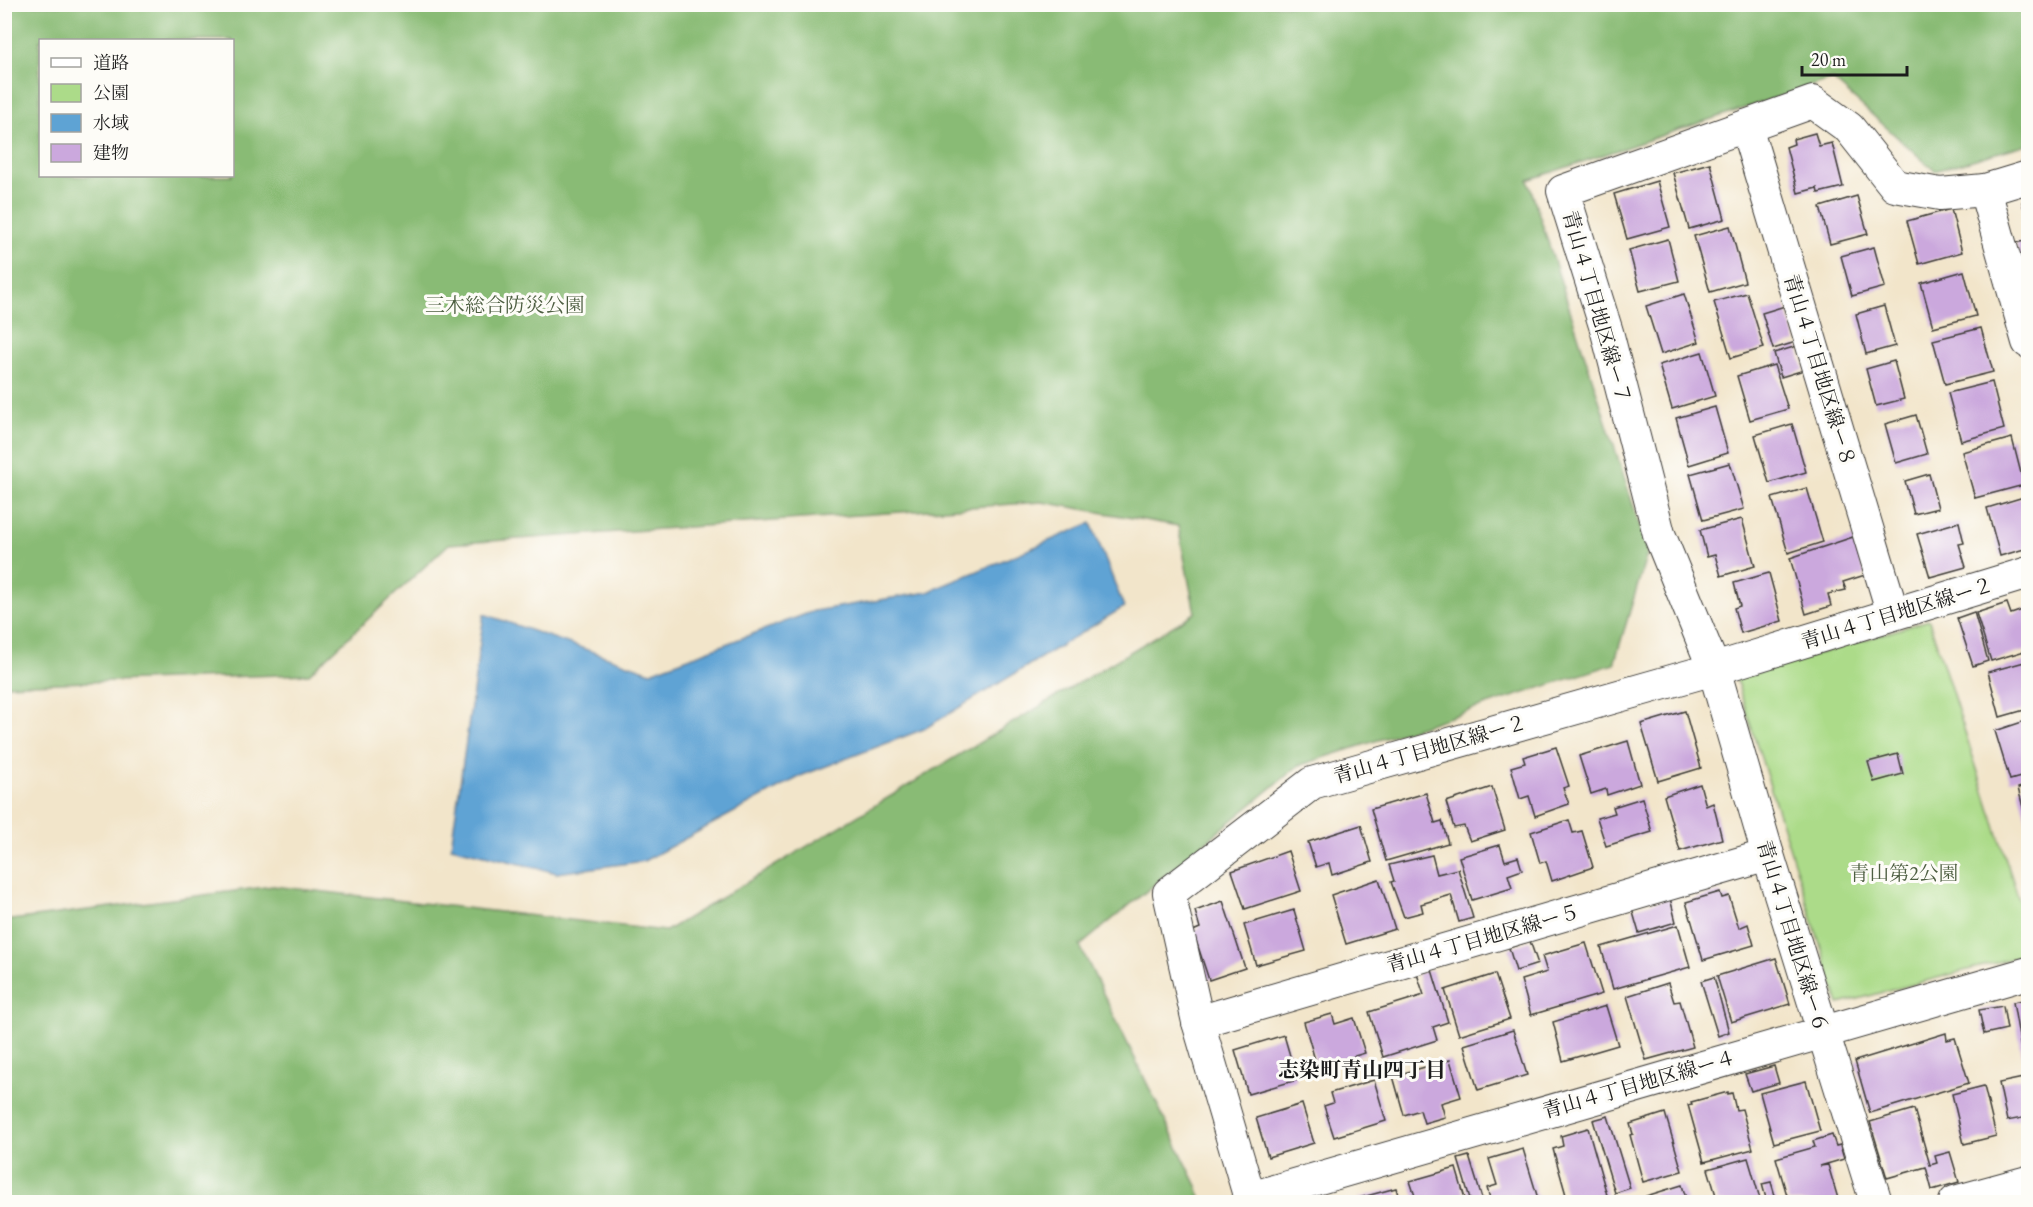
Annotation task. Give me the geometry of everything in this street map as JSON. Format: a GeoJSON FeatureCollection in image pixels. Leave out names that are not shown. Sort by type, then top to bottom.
{"type":"FeatureCollection","features":[{"type":"Feature","properties":{"kind":"street","name":"青山４丁目地区線ー７"},"geometry":{"type":"LineString","coordinates":[[1714,669],[1659,534],[1607,332],[1563,191],[1814,102],[1849,128],[1895,186],[1940,194],[1985,190]]}},
{"type":"Feature","properties":{"kind":"street","name":"青山４丁目地区線ー８"},"geometry":{"type":"LineString","coordinates":[[1746,126],[1893,614]]}},
{"type":"Feature","properties":{"kind":"street"},"geometry":{"type":"LineString","coordinates":[[2028,177],[1985,190],[2028,342]]}},
{"type":"Feature","properties":{"kind":"street","name":"青山４丁目地区線ー２"},"geometry":{"type":"LineString","coordinates":[[1250,1200],[1198,1022],[1169,893],[1312,783],[1714,669],[2028,573]]}},
{"type":"Feature","properties":{"kind":"street","name":"青山４丁目地区線ー６"},"geometry":{"type":"LineString","coordinates":[[1714,669],[1768,855],[1876,1203]]}},
{"type":"Feature","properties":{"kind":"street","name":"青山４丁目地区線ー５"},"geometry":{"type":"LineString","coordinates":[[1198,1022],[1768,855]]}},
{"type":"Feature","properties":{"kind":"street","name":"青山４丁目地区線ー４"},"geometry":{"type":"LineString","coordinates":[[1250,1200],[1823,1030],[2028,972]]}},
{"type":"Feature","properties":{"kind":"street"},"geometry":{"type":"LineString","coordinates":[[1955,1203],[2028,1182]]}},
{"type":"Feature","properties":{"kind":"green space","name":"三木総合防災公園"},"geometry":{"type":"Polygon","coordinates":[[[5,5],[2028,5],[2028,144],[1935,171],[1832,79],[1528,180],[1648,551],[1614,664],[1298,766],[1080,946],[1198,1188],[1201,1202],[5,1202],[4,921],[273,886],[666,931],[1195,613],[1178,526],[1042,502],[449,544],[309,674],[5,685],[5,5]]]}},
{"type":"Feature","properties":{"kind":"green space","name":"青山第2公園"},"geometry":{"type":"Polygon","coordinates":[[[1929,620],[2028,928],[2028,954],[1839,1004],[1736,679],[1929,620]]]}},
{"type":"Feature","properties":{"kind":"water"},"geometry":{"type":"Polygon","coordinates":[[[1091,523],[1124,607],[924,729],[803,775],[644,861],[557,873],[451,847],[484,614],[651,672],[814,611],[928,592],[1091,523]]]}},
{"type":"Feature","properties":{"kind":"building"},"geometry":{"type":"Polygon","coordinates":[[[1815,133],[1819,146],[1832,143],[1843,187],[1818,193],[1817,188],[1798,193],[1786,147],[1794,144],[1793,139],[1815,133]]]}},
{"type":"Feature","properties":{"kind":"building"},"geometry":{"type":"Polygon","coordinates":[[[1710,163],[1725,219],[1689,229],[1673,173],[1710,163]]]}},
{"type":"Feature","properties":{"kind":"building"},"geometry":{"type":"Polygon","coordinates":[[[1657,181],[1670,227],[1627,239],[1614,194],[1657,181]]]}},
{"type":"Feature","properties":{"kind":"building"},"geometry":{"type":"Polygon","coordinates":[[[1857,196],[1868,234],[1830,244],[1820,207],[1857,196]]]}},
{"type":"Feature","properties":{"kind":"building"},"geometry":{"type":"Polygon","coordinates":[[[2028,201],[2028,222],[2022,202],[2028,201]]]}},
{"type":"Feature","properties":{"kind":"building"},"geometry":{"type":"Polygon","coordinates":[[[1951,209],[1962,252],[1919,264],[1907,221],[1951,209]]]}},
{"type":"Feature","properties":{"kind":"building"},"geometry":{"type":"Polygon","coordinates":[[[1730,226],[1745,282],[1710,292],[1694,236],[1730,226]]]}},
{"type":"Feature","properties":{"kind":"building"},"geometry":{"type":"Polygon","coordinates":[[[1668,239],[1679,281],[1640,291],[1629,250],[1668,239]]]}},
{"type":"Feature","properties":{"kind":"building"},"geometry":{"type":"Polygon","coordinates":[[[2028,240],[2028,265],[2022,267],[2016,243],[2028,240]]]}},
{"type":"Feature","properties":{"kind":"building"},"geometry":{"type":"Polygon","coordinates":[[[1874,247],[1885,287],[1852,296],[1841,256],[1874,247]]]}},
{"type":"Feature","properties":{"kind":"building"},"geometry":{"type":"Polygon","coordinates":[[[1964,271],[1976,316],[1933,327],[1921,283],[1964,271]]]}},
{"type":"Feature","properties":{"kind":"building"},"geometry":{"type":"Polygon","coordinates":[[[1747,293],[1764,348],[1731,358],[1714,302],[1747,293]]]}},
{"type":"Feature","properties":{"kind":"building"},"geometry":{"type":"Polygon","coordinates":[[[1684,294],[1699,342],[1661,354],[1646,306],[1684,294]]]}},
{"type":"Feature","properties":{"kind":"building"},"geometry":{"type":"Polygon","coordinates":[[[1785,306],[1796,342],[1773,349],[1762,313],[1785,306]]]}},
{"type":"Feature","properties":{"kind":"building"},"geometry":{"type":"Polygon","coordinates":[[[1884,306],[1895,346],[1866,354],[1856,314],[1884,306]]]}},
{"type":"Feature","properties":{"kind":"building"},"geometry":{"type":"Polygon","coordinates":[[[1981,328],[1993,372],[1945,384],[1933,340],[1981,328]]]}},
{"type":"Feature","properties":{"kind":"building"},"geometry":{"type":"Polygon","coordinates":[[[1797,346],[1804,370],[1781,377],[1774,353],[1797,346]]]}},
{"type":"Feature","properties":{"kind":"building"},"geometry":{"type":"Polygon","coordinates":[[[1702,352],[1715,396],[1672,409],[1659,365],[1702,352]]]}},
{"type":"Feature","properties":{"kind":"building"},"geometry":{"type":"Polygon","coordinates":[[[1894,361],[1904,399],[1876,406],[1866,369],[1894,361]]]}},
{"type":"Feature","properties":{"kind":"building"},"geometry":{"type":"Polygon","coordinates":[[[1774,365],[1788,409],[1750,420],[1737,376],[1774,365]]]}},
{"type":"Feature","properties":{"kind":"building"},"geometry":{"type":"Polygon","coordinates":[[[1992,382],[2004,429],[1961,441],[1948,393],[1992,382]]]}},
{"type":"Feature","properties":{"kind":"building"},"geometry":{"type":"Polygon","coordinates":[[[1715,407],[1728,453],[1689,465],[1676,418],[1715,407]]]}},
{"type":"Feature","properties":{"kind":"building"},"geometry":{"type":"Polygon","coordinates":[[[1916,415],[1927,454],[1896,463],[1885,424],[1916,415]]]}},
{"type":"Feature","properties":{"kind":"building"},"geometry":{"type":"Polygon","coordinates":[[[1792,424],[1806,472],[1769,483],[1755,435],[1792,424]]]}},
{"type":"Feature","properties":{"kind":"building"},"geometry":{"type":"Polygon","coordinates":[[[2012,438],[2024,485],[1975,498],[1962,452],[2012,438]]]}},
{"type":"Feature","properties":{"kind":"building"},"geometry":{"type":"Polygon","coordinates":[[[1730,463],[1744,509],[1703,520],[1690,474],[1730,463]]]}},
{"type":"Feature","properties":{"kind":"building"},"geometry":{"type":"Polygon","coordinates":[[[1929,474],[1938,508],[1914,514],[1905,481],[1929,474]]]}},
{"type":"Feature","properties":{"kind":"building"},"geometry":{"type":"Polygon","coordinates":[[[1807,488],[1823,542],[1788,553],[1772,498],[1807,488]]]}},
{"type":"Feature","properties":{"kind":"building"},"geometry":{"type":"Polygon","coordinates":[[[2027,496],[2028,548],[2000,556],[1987,508],[2027,496]]]}},
{"type":"Feature","properties":{"kind":"building"},"geometry":{"type":"Polygon","coordinates":[[[1742,519],[1755,566],[1721,576],[1715,555],[1707,557],[1700,530],[1742,519]]]}},
{"type":"Feature","properties":{"kind":"building"},"geometry":{"type":"Polygon","coordinates":[[[1959,522],[1964,543],[1959,544],[1966,567],[1930,577],[1917,534],[1959,522]]]}},
{"type":"Feature","properties":{"kind":"building"},"geometry":{"type":"Polygon","coordinates":[[[1853,537],[1865,575],[1843,582],[1846,590],[1828,594],[1831,606],[1806,614],[1790,558],[1853,537]]]}},
{"type":"Feature","properties":{"kind":"building"},"geometry":{"type":"Polygon","coordinates":[[[1769,573],[1782,621],[1741,633],[1734,608],[1740,606],[1734,583],[1769,573]]]}},
{"type":"Feature","properties":{"kind":"building"},"geometry":{"type":"Polygon","coordinates":[[[2007,603],[2011,614],[2028,608],[2028,650],[1991,661],[1976,613],[2007,603]]]}},
{"type":"Feature","properties":{"kind":"building"},"geometry":{"type":"Polygon","coordinates":[[[1974,612],[1988,661],[1973,666],[1957,618],[1974,612]]]}},
{"type":"Feature","properties":{"kind":"building"},"geometry":{"type":"Polygon","coordinates":[[[2028,661],[2028,709],[2000,717],[1988,672],[2028,661]]]}},
{"type":"Feature","properties":{"kind":"building"},"geometry":{"type":"Polygon","coordinates":[[[1685,711],[1701,768],[1658,781],[1641,724],[1685,711]]]}},
{"type":"Feature","properties":{"kind":"building"},"geometry":{"type":"Polygon","coordinates":[[[2028,720],[2028,775],[2010,780],[1995,731],[2028,720]]]}},
{"type":"Feature","properties":{"kind":"building"},"geometry":{"type":"Polygon","coordinates":[[[1628,741],[1640,784],[1607,795],[1606,789],[1591,794],[1579,756],[1628,741]]]}},
{"type":"Feature","properties":{"kind":"building"},"geometry":{"type":"Polygon","coordinates":[[[1556,747],[1569,786],[1563,788],[1569,804],[1535,816],[1529,796],[1520,799],[1511,767],[1525,763],[1523,757],[1556,747]]]}},
{"type":"Feature","properties":{"kind":"building"},"geometry":{"type":"Polygon","coordinates":[[[1898,754],[1903,774],[1874,782],[1868,762],[1898,754]]]}},
{"type":"Feature","properties":{"kind":"building"},"geometry":{"type":"Polygon","coordinates":[[[1700,784],[1706,806],[1713,803],[1722,839],[1680,851],[1664,796],[1700,784]]]}},
{"type":"Feature","properties":{"kind":"building"},"geometry":{"type":"Polygon","coordinates":[[[2028,785],[2028,827],[2018,788],[2028,785]]]}},
{"type":"Feature","properties":{"kind":"building"},"geometry":{"type":"Polygon","coordinates":[[[1492,787],[1505,830],[1470,841],[1464,826],[1454,828],[1446,802],[1492,787]]]}},
{"type":"Feature","properties":{"kind":"building"},"geometry":{"type":"Polygon","coordinates":[[[1426,793],[1435,823],[1442,821],[1448,843],[1386,861],[1371,809],[1426,793]]]}},
{"type":"Feature","properties":{"kind":"building"},"geometry":{"type":"Polygon","coordinates":[[[1642,798],[1652,832],[1606,846],[1597,818],[1615,813],[1613,807],[1642,798]]]}},
{"type":"Feature","properties":{"kind":"building"},"geometry":{"type":"Polygon","coordinates":[[[1569,820],[1573,833],[1582,831],[1593,867],[1552,881],[1546,861],[1540,863],[1531,832],[1569,820]]]}},
{"type":"Feature","properties":{"kind":"building"},"geometry":{"type":"Polygon","coordinates":[[[1361,825],[1372,862],[1332,875],[1329,863],[1316,867],[1308,842],[1361,825]]]}},
{"type":"Feature","properties":{"kind":"building"},"geometry":{"type":"Polygon","coordinates":[[[1500,845],[1505,861],[1518,857],[1522,870],[1508,875],[1512,888],[1472,900],[1459,857],[1500,845]]]}},
{"type":"Feature","properties":{"kind":"building"},"geometry":{"type":"Polygon","coordinates":[[[1288,851],[1301,891],[1245,909],[1232,871],[1288,851]]]}},
{"type":"Feature","properties":{"kind":"building"},"geometry":{"type":"Polygon","coordinates":[[[1432,855],[1437,874],[1458,869],[1473,918],[1459,922],[1451,895],[1421,904],[1423,912],[1404,917],[1391,882],[1394,881],[1389,865],[1432,855]]]}},
{"type":"Feature","properties":{"kind":"building"},"geometry":{"type":"Polygon","coordinates":[[[1379,879],[1395,929],[1346,944],[1331,895],[1379,879]]]}},
{"type":"Feature","properties":{"kind":"building"},"geometry":{"type":"Polygon","coordinates":[[[1720,892],[1722,898],[1729,896],[1739,928],[1748,924],[1754,945],[1703,960],[1686,902],[1720,892]]]}},
{"type":"Feature","properties":{"kind":"building"},"geometry":{"type":"Polygon","coordinates":[[[1670,898],[1676,922],[1639,933],[1632,909],[1670,898]]]}},
{"type":"Feature","properties":{"kind":"building"},"geometry":{"type":"Polygon","coordinates":[[[1223,901],[1245,968],[1209,980],[1193,931],[1200,928],[1195,911],[1223,901]]]}},
{"type":"Feature","properties":{"kind":"building"},"geometry":{"type":"Polygon","coordinates":[[[1294,910],[1306,951],[1256,965],[1244,925],[1294,910]]]}},
{"type":"Feature","properties":{"kind":"building"},"geometry":{"type":"Polygon","coordinates":[[[1678,925],[1690,967],[1613,989],[1601,947],[1678,925]]]}},
{"type":"Feature","properties":{"kind":"building"},"geometry":{"type":"Polygon","coordinates":[[[1530,941],[1538,964],[1516,971],[1509,948],[1530,941]]]}},
{"type":"Feature","properties":{"kind":"building"},"geometry":{"type":"Polygon","coordinates":[[[1586,943],[1602,994],[1531,1015],[1521,980],[1547,972],[1542,956],[1586,943]]]}},
{"type":"Feature","properties":{"kind":"building"},"geometry":{"type":"Polygon","coordinates":[[[1776,958],[1790,1004],[1731,1022],[1717,976],[1776,958]]]}},
{"type":"Feature","properties":{"kind":"building"},"geometry":{"type":"Polygon","coordinates":[[[1432,970],[1448,1022],[1433,1027],[1437,1040],[1383,1057],[1369,1012],[1424,995],[1417,974],[1432,970]]]}},
{"type":"Feature","properties":{"kind":"building"},"geometry":{"type":"Polygon","coordinates":[[[1495,974],[1510,1019],[1459,1035],[1445,990],[1495,974]]]}},
{"type":"Feature","properties":{"kind":"building"},"geometry":{"type":"Polygon","coordinates":[[[1714,977],[1729,1032],[1718,1036],[1701,981],[1714,977]]]}},
{"type":"Feature","properties":{"kind":"building"},"geometry":{"type":"Polygon","coordinates":[[[1668,983],[1674,1002],[1680,1001],[1693,1047],[1646,1060],[1627,996],[1668,983]]]}},
{"type":"Feature","properties":{"kind":"building"},"geometry":{"type":"Polygon","coordinates":[[[2028,999],[2028,1059],[2023,1060],[2013,1002],[2028,999]]]}},
{"type":"Feature","properties":{"kind":"building"},"geometry":{"type":"Polygon","coordinates":[[[1606,1006],[1618,1045],[1563,1061],[1553,1022],[1606,1006]]]}},
{"type":"Feature","properties":{"kind":"building"},"geometry":{"type":"Polygon","coordinates":[[[2003,1006],[2007,1029],[1984,1034],[1979,1010],[2003,1006]]]}},
{"type":"Feature","properties":{"kind":"building"},"geometry":{"type":"Polygon","coordinates":[[[1332,1014],[1335,1024],[1354,1018],[1365,1053],[1317,1067],[1304,1022],[1332,1014]]]}},
{"type":"Feature","properties":{"kind":"building"},"geometry":{"type":"Polygon","coordinates":[[[1513,1030],[1527,1075],[1478,1090],[1464,1045],[1513,1030]]]}},
{"type":"Feature","properties":{"kind":"building"},"geometry":{"type":"Polygon","coordinates":[[[1946,1033],[1947,1040],[1955,1038],[1969,1083],[1870,1113],[1855,1061],[1946,1033]]]}},
{"type":"Feature","properties":{"kind":"building"},"geometry":{"type":"Polygon","coordinates":[[[1284,1035],[1297,1080],[1248,1094],[1235,1050],[1284,1035]]]}},
{"type":"Feature","properties":{"kind":"building"},"geometry":{"type":"Polygon","coordinates":[[[1450,1060],[1461,1097],[1441,1103],[1445,1117],[1424,1123],[1420,1110],[1404,1115],[1393,1076],[1450,1060]]]}},
{"type":"Feature","properties":{"kind":"building"},"geometry":{"type":"Polygon","coordinates":[[[1774,1066],[1779,1083],[1751,1091],[1745,1074],[1774,1066]]]}},
{"type":"Feature","properties":{"kind":"building"},"geometry":{"type":"Polygon","coordinates":[[[2028,1077],[2028,1117],[2007,1121],[1999,1083],[2028,1077]]]}},
{"type":"Feature","properties":{"kind":"building"},"geometry":{"type":"Polygon","coordinates":[[[1374,1080],[1386,1121],[1334,1137],[1324,1106],[1333,1103],[1330,1093],[1374,1080]]]}},
{"type":"Feature","properties":{"kind":"building"},"geometry":{"type":"Polygon","coordinates":[[[1806,1081],[1820,1131],[1774,1143],[1760,1093],[1806,1081]]]}},
{"type":"Feature","properties":{"kind":"building"},"geometry":{"type":"Polygon","coordinates":[[[1984,1086],[1996,1136],[1964,1144],[1952,1094],[1984,1086]]]}},
{"type":"Feature","properties":{"kind":"building"},"geometry":{"type":"Polygon","coordinates":[[[1728,1092],[1728,1094],[1732,1093],[1736,1110],[1742,1109],[1753,1149],[1704,1162],[1688,1105],[1692,1104],[1691,1102],[1728,1092]]]}},
{"type":"Feature","properties":{"kind":"building"},"geometry":{"type":"Polygon","coordinates":[[[1302,1104],[1314,1143],[1268,1157],[1256,1118],[1302,1104]]]}},
{"type":"Feature","properties":{"kind":"building"},"geometry":{"type":"Polygon","coordinates":[[[1914,1109],[1930,1165],[1937,1163],[1935,1156],[1950,1152],[1959,1182],[1932,1190],[1926,1167],[1887,1178],[1870,1122],[1914,1109]]]}},
{"type":"Feature","properties":{"kind":"building"},"geometry":{"type":"Polygon","coordinates":[[[1665,1113],[1682,1171],[1643,1182],[1630,1135],[1633,1134],[1630,1124],[1665,1113]]]}},
{"type":"Feature","properties":{"kind":"building"},"geometry":{"type":"Polygon","coordinates":[[[1608,1116],[1630,1188],[1615,1193],[1593,1120],[1608,1116]]]}},
{"type":"Feature","properties":{"kind":"building"},"geometry":{"type":"Polygon","coordinates":[[[1588,1128],[1607,1195],[1580,1202],[1568,1202],[1553,1149],[1563,1146],[1561,1136],[1588,1128]]]}},
{"type":"Feature","properties":{"kind":"building"},"geometry":{"type":"Polygon","coordinates":[[[1832,1135],[1836,1146],[1840,1145],[1844,1159],[1820,1166],[1828,1165],[1839,1202],[1789,1202],[1776,1158],[1815,1147],[1813,1141],[1832,1135]]]}},
{"type":"Feature","properties":{"kind":"building"},"geometry":{"type":"Polygon","coordinates":[[[1523,1149],[1539,1202],[1491,1202],[1487,1188],[1497,1185],[1489,1159],[1523,1149]]]}},
{"type":"Feature","properties":{"kind":"building"},"geometry":{"type":"Polygon","coordinates":[[[1469,1156],[1483,1202],[1471,1202],[1458,1159],[1469,1156]]]}},
{"type":"Feature","properties":{"kind":"building"},"geometry":{"type":"Polygon","coordinates":[[[1748,1158],[1761,1202],[1718,1202],[1708,1169],[1748,1158]]]}},
{"type":"Feature","properties":{"kind":"building"},"geometry":{"type":"Polygon","coordinates":[[[1456,1168],[1466,1202],[1417,1202],[1410,1181],[1456,1168]]]}},
{"type":"Feature","properties":{"kind":"building"},"geometry":{"type":"Polygon","coordinates":[[[1771,1182],[1777,1202],[1767,1202],[1762,1184],[1771,1182]]]}},
{"type":"Feature","properties":{"kind":"building"},"geometry":{"type":"Polygon","coordinates":[[[1682,1185],[1687,1202],[1648,1202],[1646,1196],[1682,1185]]]}},
{"type":"Feature","properties":{"kind":"building"},"geometry":{"type":"Polygon","coordinates":[[[1396,1188],[1400,1202],[1360,1202],[1359,1198],[1396,1188]]]}},
{"type":"Feature","properties":{"kind":"district","name":"志染町青山四丁目"},"geometry":{"type":"Point","coordinates":[1362,1069]}}]}
